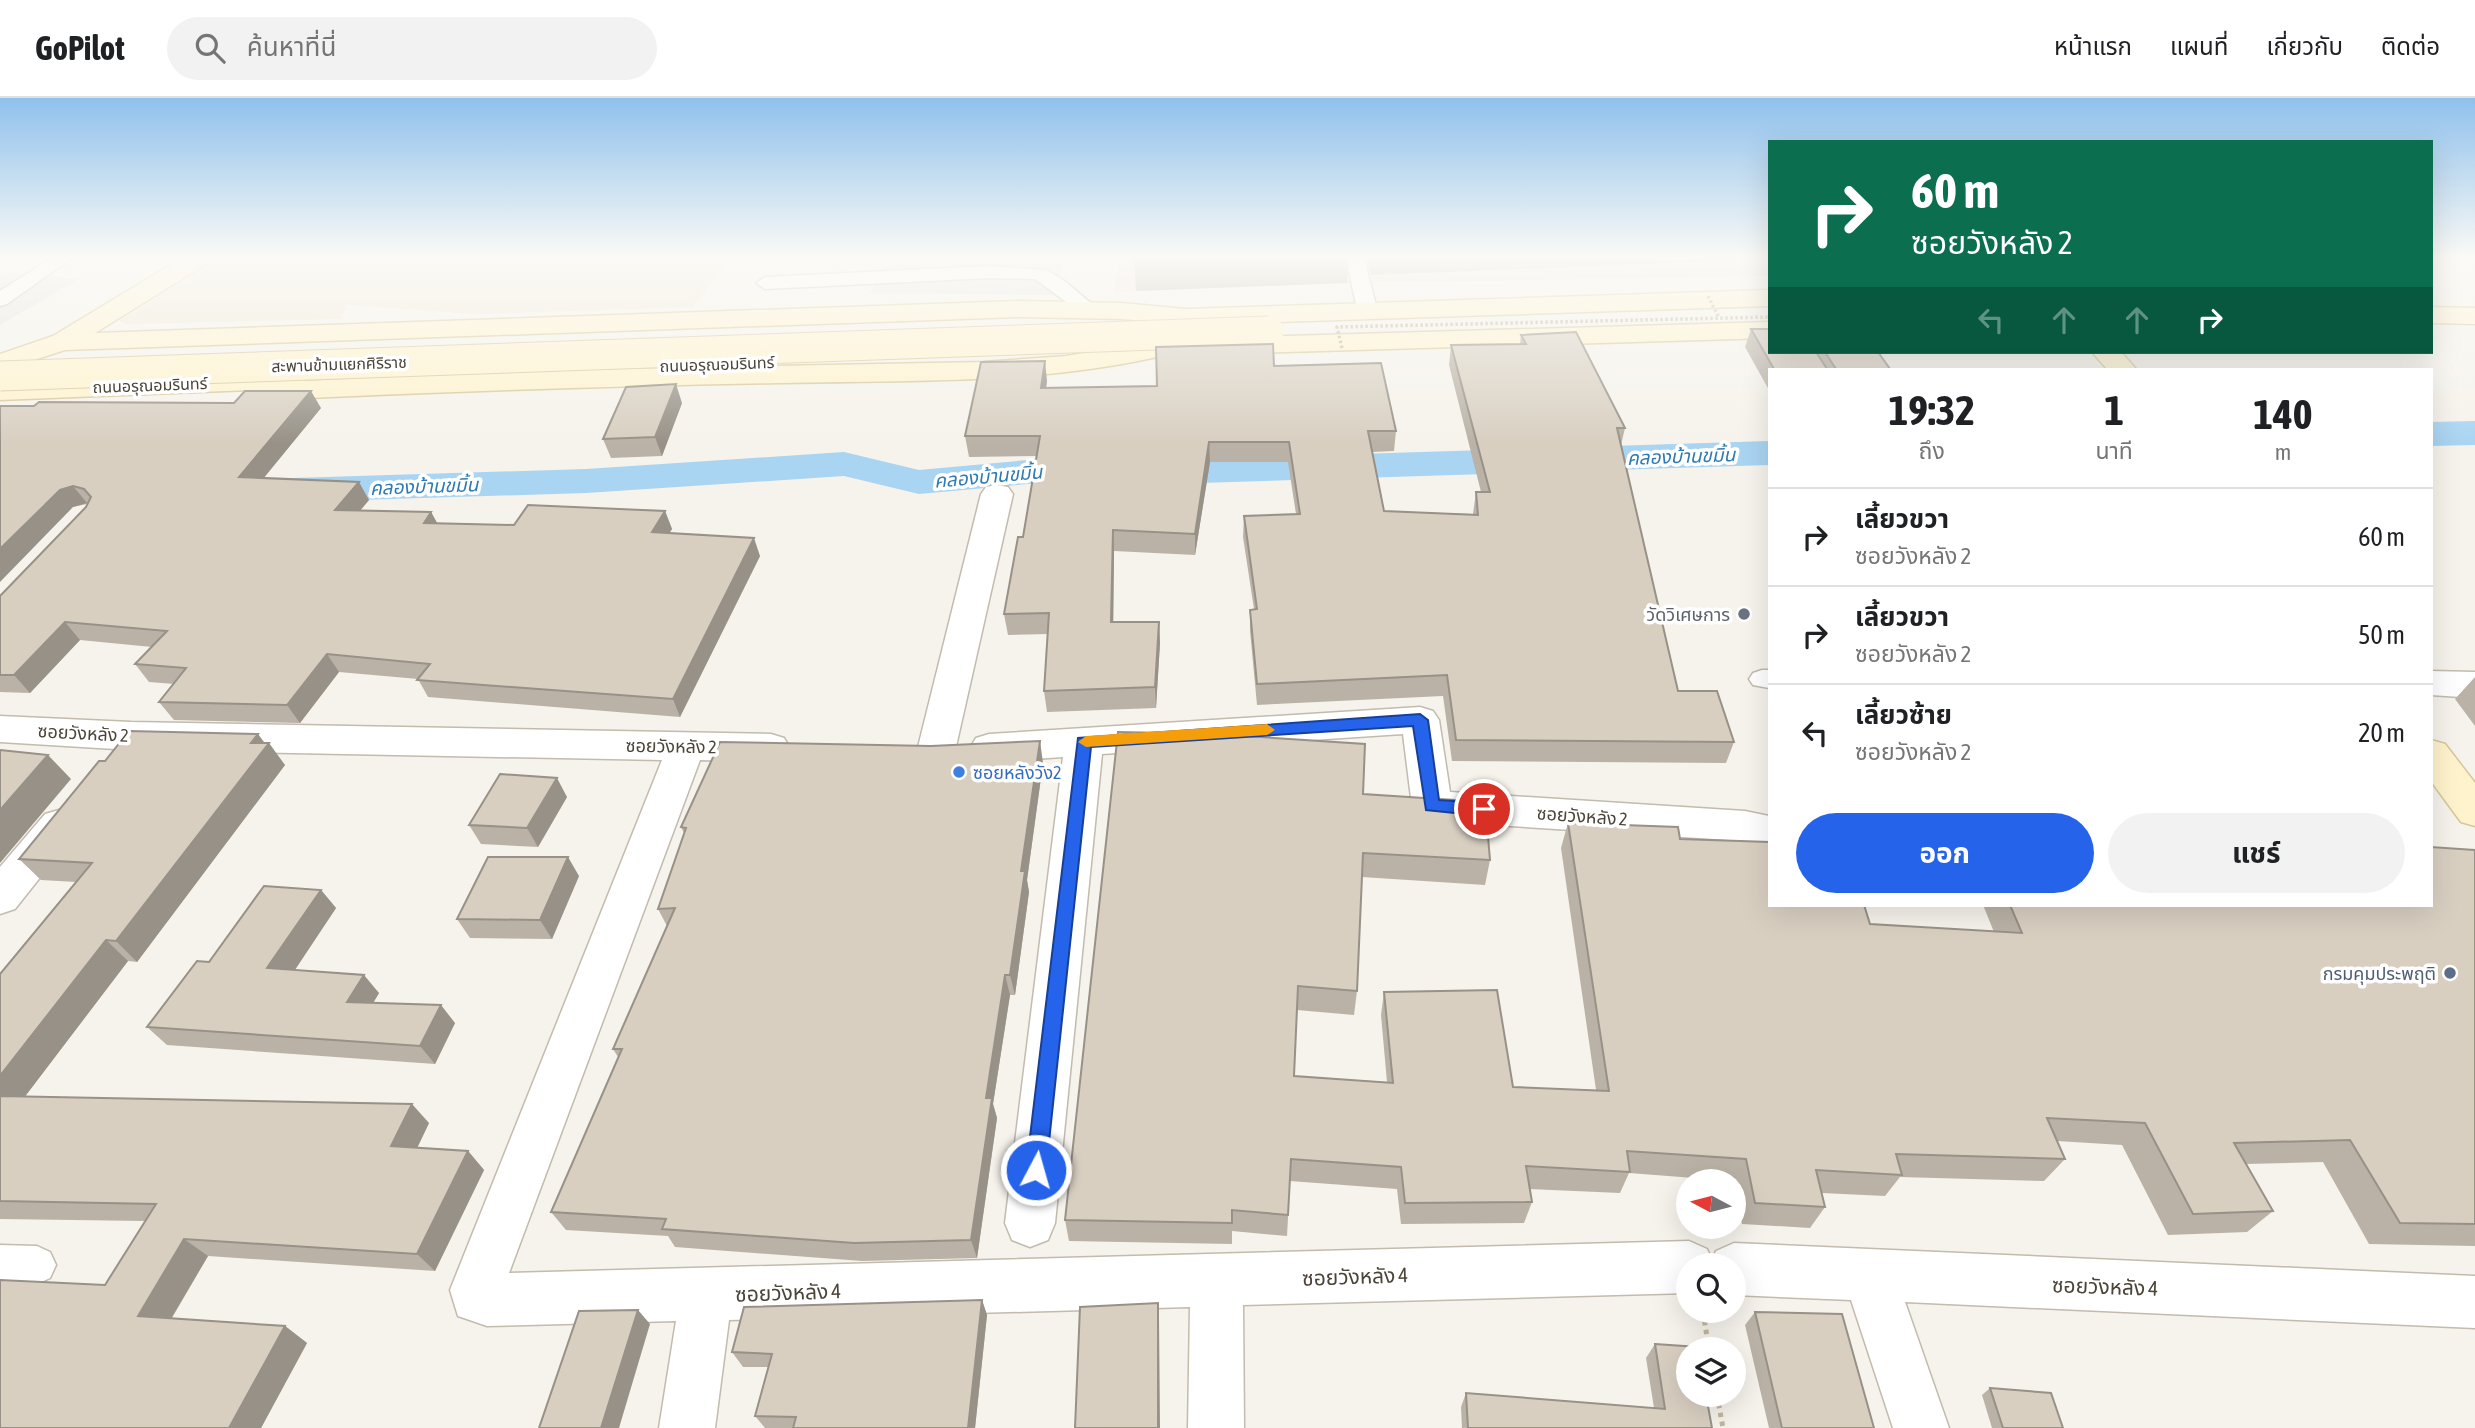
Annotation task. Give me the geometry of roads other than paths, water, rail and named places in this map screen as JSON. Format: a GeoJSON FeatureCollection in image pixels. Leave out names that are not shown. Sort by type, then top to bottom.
{"type":"FeatureCollection","features":[{"type":"Feature","properties":{"kind":"main road"},"geometry":{"type":"LineString","coordinates":[[0,345],[58,320]]}},
{"type":"Feature","properties":{"kind":"main road"},"geometry":{"type":"LineString","coordinates":[[0,378],[98,320]]}},
{"type":"Feature","properties":{"kind":"main road"},"geometry":{"type":"LineString","coordinates":[[0,362],[62,342],[689,320]]}},
{"type":"Feature","properties":{"kind":"main road","name":"ถนนอรุณอมรินทร์"},"geometry":{"type":"LineString","coordinates":[[0,362],[1099,320]]}},
{"type":"Feature","properties":{"kind":"main road","name":"สะพานข้ามแยกศิริราช"},"geometry":{"type":"LineString","coordinates":[[0,378],[1627,320]]}},
{"type":"Feature","properties":{"kind":"main road"},"geometry":{"type":"LineString","coordinates":[[2433,328],[2475,328]]}},
{"type":"Feature","properties":{"kind":"main road","name":"ถนนอรุณอมรินทร์"},"geometry":{"type":"LineString","coordinates":[[0,391],[1037,352],[1768,330]]}},
{"type":"Feature","properties":{"kind":"main road"},"geometry":{"type":"LineString","coordinates":[[0,406],[506,380],[983,370],[1066,364],[1160,348]]}},
{"type":"Feature","properties":{"kind":"main road"},"geometry":{"type":"LineString","coordinates":[[2108,354],[2121,368]]}},
{"type":"Feature","properties":{"kind":"main road"},"geometry":{"type":"LineString","coordinates":[[2433,757],[2475,811]]}},
{"type":"Feature","properties":{"kind":"street"},"geometry":{"type":"LineString","coordinates":[[936,751],[997,494]]}},
{"type":"Feature","properties":{"kind":"street"},"geometry":{"type":"LineString","coordinates":[[2433,683],[2475,685]]}},
{"type":"Feature","properties":{"kind":"street","name":"ซอยวังหลัง 2"},"geometry":{"type":"LineString","coordinates":[[895,750],[936,751],[1420,720],[1432,806],[1745,826],[1768,831]]}},
{"type":"Feature","properties":{"kind":"street","name":"ซอยวังหลัง 2"},"geometry":{"type":"LineString","coordinates":[[0,729],[131,736],[811,749]]}},
{"type":"Feature","properties":{"kind":"street"},"geometry":{"type":"LineString","coordinates":[[104,768],[131,736]]}},
{"type":"Feature","properties":{"kind":"street"},"geometry":{"type":"LineString","coordinates":[[1030,1223],[1083,742]]}},
{"type":"Feature","properties":{"kind":"street","name":"ซอยวังหลัง 4"},"geometry":{"type":"LineString","coordinates":[[686,747],[476,1290],[477,1297],[487,1300],[1676,1267]]}},
{"type":"Feature","properties":{"kind":"street"},"geometry":{"type":"LineString","coordinates":[[0,897],[78,800]]}},
{"type":"Feature","properties":{"kind":"street","name":"ซอยวังหลัง 4"},"geometry":{"type":"LineString","coordinates":[[1746,1270],[2475,1302]]}},
{"type":"Feature","properties":{"kind":"street"},"geometry":{"type":"LineString","coordinates":[[1870,1277],[1921,1428]]}},
{"type":"Feature","properties":{"kind":"street"},"geometry":{"type":"LineString","coordinates":[[1216,1428],[1217,1280]]}},
{"type":"Feature","properties":{"kind":"street"},"geometry":{"type":"LineString","coordinates":[[687,1428],[706,1294]]}},
{"type":"Feature","properties":{"kind":"lane"},"geometry":{"type":"LineString","coordinates":[[0,1264],[37,1265]]}},
{"type":"Feature","properties":{"kind":"waterway","name":"คลองบ้านขมิ้น"},"geometry":{"type":"LineString","coordinates":[[2433,434],[2475,433]]}},
{"type":"Feature","properties":{"kind":"waterway","name":"คลองบ้านขมิ้น"},"geometry":{"type":"LineString","coordinates":[[293,490],[586,481],[844,464],[919,482],[1061,469],[1168,472],[1768,453]]}},
{"type":"Feature","properties":{"kind":"place","name":"วัดวิเศษการ"},"geometry":{"type":"Point","coordinates":[1744,614]}},
{"type":"Feature","properties":{"kind":"place","name":"ซอยหลังวัง2"},"geometry":{"type":"Point","coordinates":[959,772]}},
{"type":"Feature","properties":{"kind":"place","name":"กรมคุมประพฤติ"},"geometry":{"type":"Point","coordinates":[2450,973]}}]}
